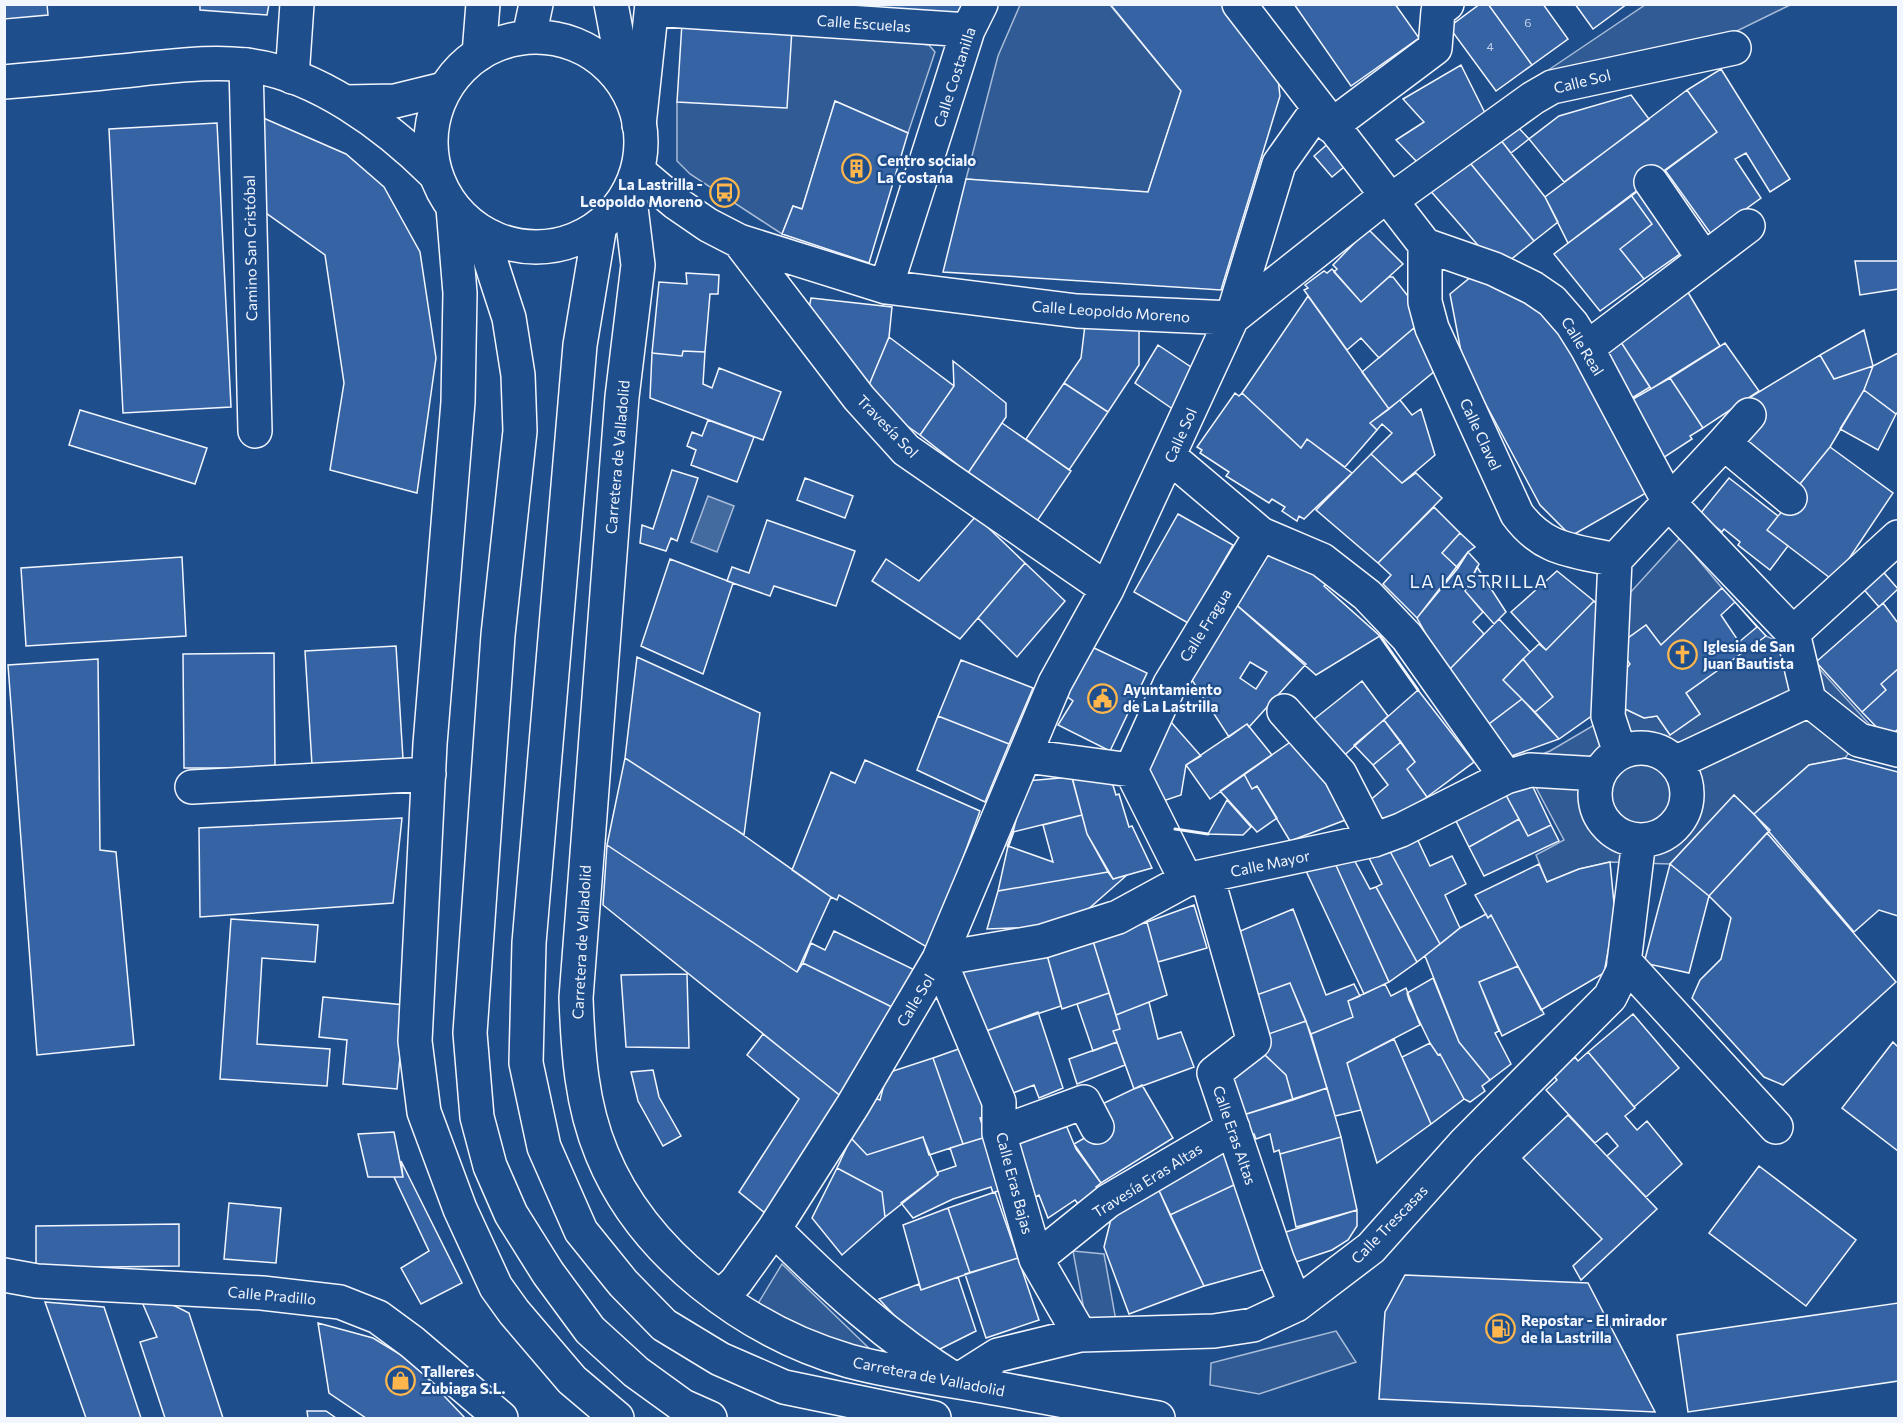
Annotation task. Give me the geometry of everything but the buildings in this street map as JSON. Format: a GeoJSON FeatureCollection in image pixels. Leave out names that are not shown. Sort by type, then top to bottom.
{"type":"FeatureCollection","features":[{"type":"Feature","properties":{"kind":"main road"},"geometry":{"type":"LineString","coordinates":[[292,77],[297,4]]}},
{"type":"Feature","properties":{"kind":"main road"},"geometry":{"type":"LineString","coordinates":[[478,54],[483,4]]}},
{"type":"Feature","properties":{"kind":"main road"},"geometry":{"type":"LineString","coordinates":[[529,37],[536,4]]}},
{"type":"Feature","properties":{"kind":"main road"},"geometry":{"type":"LineString","coordinates":[[611,4],[628,91],[639,125]]}},
{"type":"Feature","properties":{"kind":"main road"},"geometry":{"type":"LineString","coordinates":[[1239,4],[1425,245]]}},
{"type":"Feature","properties":{"kind":"main road","name":"Calle Sol"},"geometry":{"type":"LineString","coordinates":[[721,1296],[736,1282],[774,1229],[853,1105],[939,959],[1055,683],[1107,589],[1170,457],[1232,318],[1279,164],[1325,117],[1436,48],[1438,10],[1447,4]]}},
{"type":"Feature","properties":{"kind":"main road"},"geometry":{"type":"LineString","coordinates":[[4,82],[208,63],[246,65],[292,77],[346,102],[397,139],[435,174],[453,208],[481,232],[509,244],[541,247],[572,241],[600,225],[614,213],[634,181],[641,151],[639,125],[652,7]]}},
{"type":"Feature","properties":{"kind":"main road","name":"Calle Escuelas"},"geometry":{"type":"LineString","coordinates":[[652,7],[974,17]]}},
{"type":"Feature","properties":{"kind":"main road","name":"Calle Costanilla"},"geometry":{"type":"LineString","coordinates":[[886,287],[974,17]]}},
{"type":"Feature","properties":{"kind":"main road"},"geometry":{"type":"LineString","coordinates":[[435,174],[430,137],[444,90],[466,64],[478,54],[503,43],[529,37],[562,40],[593,54],[618,76],[628,91]]}},
{"type":"Feature","properties":{"kind":"main road","name":"Calle Sol"},"geometry":{"type":"LineString","coordinates":[[1388,198],[1552,87],[1734,48]]}},
{"type":"Feature","properties":{"kind":"main road","name":"Camino San Cristóbal"},"geometry":{"type":"LineString","coordinates":[[246,65],[255,431]]}},
{"type":"Feature","properties":{"kind":"main road"},"geometry":{"type":"LineString","coordinates":[[346,102],[394,101],[444,90]]}},
{"type":"Feature","properties":{"kind":"main road","name":"Calle Leopoldo Moreno"},"geometry":{"type":"LineString","coordinates":[[634,181],[739,241],[886,287],[1077,311],[1232,318]]}},
{"type":"Feature","properties":{"kind":"main road","name":"Carretera de Valladolid"},"geometry":{"type":"LineString","coordinates":[[634,181],[638,265],[621,408],[576,998],[580,1077],[602,1154],[624,1196],[652,1234],[684,1268],[750,1318],[788,1338],[848,1360],[910,1374],[1158,1419]]}},
{"type":"Feature","properties":{"kind":"main road"},"geometry":{"type":"LineString","coordinates":[[1651,182],[1704,259]]}},
{"type":"Feature","properties":{"kind":"main road"},"geometry":{"type":"LineString","coordinates":[[1232,318],[1388,198]]}},
{"type":"Feature","properties":{"kind":"main road"},"geometry":{"type":"LineString","coordinates":[[453,208],[460,293],[458,402],[429,774],[415,1041],[424,1112],[460,1209],[496,1287],[514,1312],[572,1380],[617,1419]]}},
{"type":"Feature","properties":{"kind":"main road"},"geometry":{"type":"LineString","coordinates":[[600,225],[580,345],[529,944],[526,1063],[544,1147],[582,1231],[623,1283],[664,1325],[720,1359],[784,1387],[934,1419]]}},
{"type":"Feature","properties":{"kind":"main road"},"geometry":{"type":"LineString","coordinates":[[1587,348],[1748,226]]}},
{"type":"Feature","properties":{"kind":"main road"},"geometry":{"type":"LineString","coordinates":[[481,232],[509,318],[518,375],[520,431],[498,635],[470,1033],[477,1117],[490,1166],[511,1214],[548,1273],[590,1330],[636,1372],[682,1406],[710,1419]]}},
{"type":"Feature","properties":{"kind":"main road","name":"Travesía Sol"},"geometry":{"type":"LineString","coordinates":[[739,241],[859,398],[906,450],[1107,589]]}},
{"type":"Feature","properties":{"kind":"main road","name":"Calle Real"},"geometry":{"type":"LineString","coordinates":[[1425,245],[1494,269],[1533,288],[1552,301],[1572,324],[1587,348],[1670,504],[1793,633]]}},
{"type":"Feature","properties":{"kind":"main road","name":"Calle Clavel"},"geometry":{"type":"LineString","coordinates":[[1425,245],[1425,302],[1432,328],[1517,514],[1529,530],[1548,544],[1615,560]]}},
{"type":"Feature","properties":{"kind":"main road"},"geometry":{"type":"LineString","coordinates":[[770,282],[786,290],[794,290],[800,285],[803,272],[798,260]]}},
{"type":"Feature","properties":{"kind":"main road"},"geometry":{"type":"LineString","coordinates":[[1610,763],[1608,716],[1615,560],[1670,504],[1749,415]]}},
{"type":"Feature","properties":{"kind":"main road"},"geometry":{"type":"LineString","coordinates":[[1724,443],[1790,498]]}},
{"type":"Feature","properties":{"kind":"main road"},"geometry":{"type":"LineString","coordinates":[[1170,457],[1261,534],[1322,560],[1367,595],[1407,637],[1506,777]]}},
{"type":"Feature","properties":{"kind":"main road","name":"Calle Fragua"},"geometry":{"type":"LineString","coordinates":[[1131,770],[1175,676],[1261,534]]}},
{"type":"Feature","properties":{"kind":"main road"},"geometry":{"type":"LineString","coordinates":[[1899,537],[1793,633],[1809,700],[1859,740],[1899,750]]}},
{"type":"Feature","properties":{"kind":"main road"},"geometry":{"type":"LineString","coordinates":[[1675,763],[1809,700]]}},
{"type":"Feature","properties":{"kind":"main road"},"geometry":{"type":"LineString","coordinates":[[1284,711],[1340,774],[1374,840]]}},
{"type":"Feature","properties":{"kind":"main road"},"geometry":{"type":"LineString","coordinates":[[1635,748],[1649,749],[1663,754],[1675,763],[1685,783],[1685,806],[1678,820],[1668,831],[1654,838],[1639,840],[1624,837],[1610,829],[1595,803],[1595,788],[1610,763],[1635,748]]}},
{"type":"Feature","properties":{"kind":"main road"},"geometry":{"type":"LineString","coordinates":[[1026,756],[1131,770],[1197,878]]}},
{"type":"Feature","properties":{"kind":"main road","name":"Calle Mayor"},"geometry":{"type":"LineString","coordinates":[[939,959],[1043,941],[1118,917],[1197,878],[1374,840],[1401,830],[1506,777],[1530,770],[1610,763]]}},
{"type":"Feature","properties":{"kind":"main road"},"geometry":{"type":"LineString","coordinates":[[192,787],[429,774]]}},
{"type":"Feature","properties":{"kind":"main road","name":"Calle Trescasas"},"geometry":{"type":"LineString","coordinates":[[957,1381],[998,1355],[1080,1335],[1214,1331],[1253,1325],[1296,1305],[1371,1248],[1464,1144],[1596,1014],[1618,983],[1624,961],[1639,840]]}},
{"type":"Feature","properties":{"kind":"main road","name":"Calle Eras Altas"},"geometry":{"type":"LineString","coordinates":[[1197,878],[1254,1042],[1214,1073],[1277,1258],[1296,1305]]}},
{"type":"Feature","properties":{"kind":"main road","name":"Calle Eras Bajas"},"geometry":{"type":"LineString","coordinates":[[939,959],[999,1102],[999,1133],[1036,1259],[1080,1335]]}},
{"type":"Feature","properties":{"kind":"main road"},"geometry":{"type":"LineString","coordinates":[[1624,961],[1776,1127]]}},
{"type":"Feature","properties":{"kind":"main road"},"geometry":{"type":"LineString","coordinates":[[999,1133],[1084,1102],[1097,1127]]}},
{"type":"Feature","properties":{"kind":"main road","name":"Travesía Eras Altas"},"geometry":{"type":"LineString","coordinates":[[1036,1259],[1108,1201],[1233,1128]]}},
{"type":"Feature","properties":{"kind":"main road"},"geometry":{"type":"LineString","coordinates":[[774,1229],[819,1274],[886,1333],[957,1381]]}},
{"type":"Feature","properties":{"kind":"main road","name":"Calle Pradillo"},"geometry":{"type":"LineString","coordinates":[[4,1275],[37,1281],[262,1293],[340,1302],[378,1317],[412,1341],[501,1419]]}},
{"type":"Feature","properties":{"kind":"shaded area"},"geometry":{"type":"Polygon","coordinates":[[[1020,5],[1110,5],[1181,91],[1148,192],[966,179],[998,56],[1020,5]]]}},
{"type":"Feature","properties":{"kind":"shaded area"},"geometry":{"type":"Polygon","coordinates":[[[1645,5],[1790,5],[1698,50],[1535,79],[1645,5]]]}},
{"type":"Feature","properties":{"kind":"shaded area"},"geometry":{"type":"Polygon","coordinates":[[[792,29],[929,45],[935,52],[908,133],[835,101],[802,209],[793,206],[782,234],[690,174],[677,161],[677,102],[792,29]]]}},
{"type":"Feature","properties":{"kind":"shaded area"},"geometry":{"type":"Polygon","coordinates":[[[708,496],[734,506],[717,552],[691,542],[708,496]]]}},
{"type":"Feature","properties":{"kind":"shaded area"},"geometry":{"type":"Polygon","coordinates":[[[1680,538],[1722,588],[1661,645],[1646,625],[1617,646],[1619,605],[1680,538]]]}},
{"type":"Feature","properties":{"kind":"shaded area"},"geometry":{"type":"Polygon","coordinates":[[[1766,636],[1807,655],[1870,725],[1845,758],[1809,765],[1754,814],[1734,795],[1670,864],[1610,862],[1579,869],[1547,882],[1536,855],[1564,840],[1532,780],[1530,759],[1550,751],[1623,708],[1644,718],[1657,716],[1670,735],[1700,714],[1686,693],[1766,636]]]}},
{"type":"Feature","properties":{"kind":"shaded area"},"geometry":{"type":"Polygon","coordinates":[[[1073,1251],[1104,1254],[1116,1321],[1087,1326],[1073,1251]]]}},
{"type":"Feature","properties":{"kind":"shaded area"},"geometry":{"type":"Polygon","coordinates":[[[782,1264],[875,1354],[754,1310],[782,1264]]]}},
{"type":"Feature","properties":{"kind":"shaded area"},"geometry":{"type":"Polygon","coordinates":[[[1336,1331],[1356,1362],[1259,1394],[1210,1385],[1211,1363],[1336,1331]]]}},
{"type":"Feature","properties":{"kind":"wall"},"geometry":{"type":"LineString","coordinates":[[1380,636],[1418,690]]}},
{"type":"Feature","properties":{"kind":"wall"},"geometry":{"type":"LineString","coordinates":[[1175,829],[1208,834]]}},
{"type":"Feature","properties":{"kind":"wall"},"geometry":{"type":"LineString","coordinates":[[1008,846],[1013,832]]}},
{"type":"Feature","properties":{"kind":"place","name":"Centro socialo La Costana"},"geometry":{"type":"Point","coordinates":[856,169]}},
{"type":"Feature","properties":{"kind":"place","name":"La Lastrilla - Leopoldo Moreno"},"geometry":{"type":"Point","coordinates":[724,193]}},
{"type":"Feature","properties":{"kind":"place","name":"Iglesia de San Juan Bautista"},"geometry":{"type":"Point","coordinates":[1682,655]}},
{"type":"Feature","properties":{"kind":"place","name":"Ayuntamiento de La Lastrilla"},"geometry":{"type":"Point","coordinates":[1102,698]}},
{"type":"Feature","properties":{"kind":"place","name":"Repostar - El mirador de la Lastrilla"},"geometry":{"type":"Point","coordinates":[1500,1329]}},
{"type":"Feature","properties":{"kind":"place","name":"Talleres Zubiaga S.L."},"geometry":{"type":"Point","coordinates":[400,1380]}},
{"type":"Feature","properties":{"kind":"district","name":"LA LASTRILLA"},"geometry":{"type":"Point","coordinates":[1479,581]}}]}
